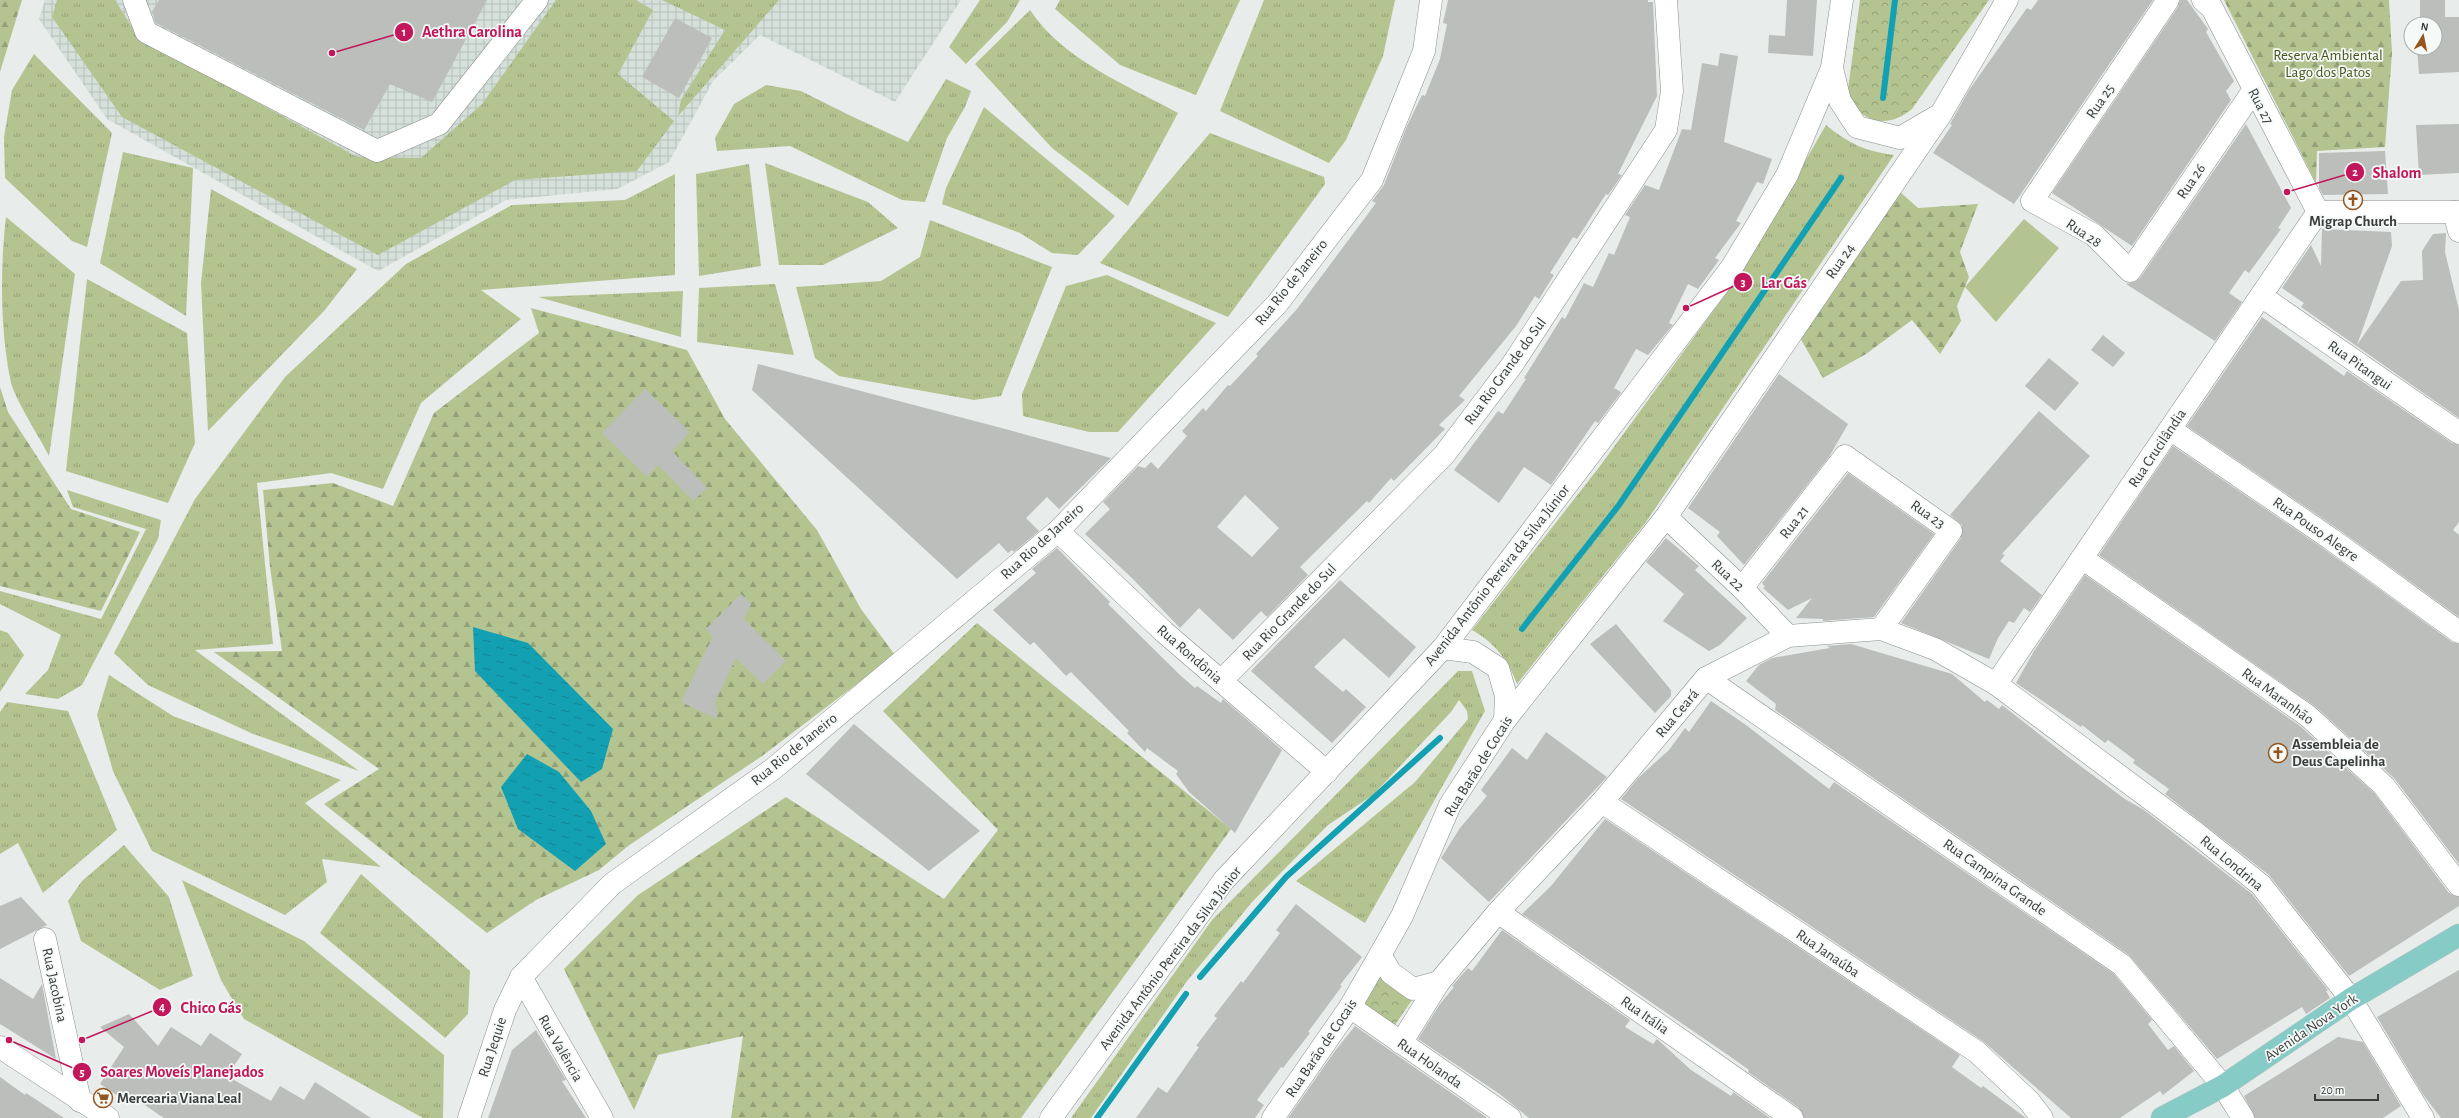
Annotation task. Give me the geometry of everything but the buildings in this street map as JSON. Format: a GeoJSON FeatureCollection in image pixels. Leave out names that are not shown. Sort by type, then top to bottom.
{"type":"FeatureCollection","features":[{"type":"Feature","properties":{"kind":"main road","name":"Avenida Nova York"},"geometry":{"type":"LineString","coordinates":[[2162,1118],[2223,1086],[2352,999],[2459,935]]}},
{"type":"Feature","properties":{"kind":"street"},"geometry":{"type":"LineString","coordinates":[[134,0],[146,32],[376,150],[439,124],[537,0]]}},
{"type":"Feature","properties":{"kind":"street","name":"Rua Rio de Janeiro"},"geometry":{"type":"LineString","coordinates":[[521,977],[612,884],[773,769],[1058,531],[1278,304],[1372,180],[1424,51],[1431,0]]}},
{"type":"Feature","properties":{"kind":"street","name":"Rua Rio Grande do Sul"},"geometry":{"type":"LineString","coordinates":[[1221,681],[1444,455],[1512,365],[1666,130],[1672,91],[1666,0]]}},
{"type":"Feature","properties":{"kind":"street","name":"Avenida Antônio Pereira da Silva Júnior"},"geometry":{"type":"LineString","coordinates":[[1051,1118],[1224,880],[1443,648],[1732,267],[1787,175],[1832,68],[1842,0]]}},
{"type":"Feature","properties":{"kind":"street","name":"Rua 24"},"geometry":{"type":"LineString","coordinates":[[1666,517],[1941,114],[2007,0]]}},
{"type":"Feature","properties":{"kind":"street","name":"Rua 25"},"geometry":{"type":"LineString","coordinates":[[2032,202],[2168,0]]}},
{"type":"Feature","properties":{"kind":"street","name":"Rua 27"},"geometry":{"type":"LineString","coordinates":[[2203,0],[2212,8],[2253,91],[2318,212]]}},
{"type":"Feature","properties":{"kind":"street"},"geometry":{"type":"LineString","coordinates":[[1832,68],[1840,102],[1857,127],[1900,138],[1941,114]]}},
{"type":"Feature","properties":{"kind":"street","name":"Rua 26"},"geometry":{"type":"LineString","coordinates":[[2130,271],[2253,91]]}},
{"type":"Feature","properties":{"kind":"street","name":"Rua 28"},"geometry":{"type":"LineString","coordinates":[[2032,202],[2094,235],[2130,271]]}},
{"type":"Feature","properties":{"kind":"street"},"geometry":{"type":"LineString","coordinates":[[2318,212],[2457,218]]}},
{"type":"Feature","properties":{"kind":"street","name":"Rua Crucilândia"},"geometry":{"type":"LineString","coordinates":[[1996,684],[2318,212]]}},
{"type":"Feature","properties":{"kind":"street","name":"Rua Pitangui"},"geometry":{"type":"LineString","coordinates":[[2261,296],[2459,433]]}},
{"type":"Feature","properties":{"kind":"street","name":"Rua Pouso Alegre"},"geometry":{"type":"LineString","coordinates":[[2170,429],[2325,535],[2459,632]]}},
{"type":"Feature","properties":{"kind":"street","name":"Rua 21"},"geometry":{"type":"LineString","coordinates":[[1742,588],[1845,456]]}},
{"type":"Feature","properties":{"kind":"street","name":"Rua 23"},"geometry":{"type":"LineString","coordinates":[[1845,456],[1950,531],[1881,630]]}},
{"type":"Feature","properties":{"kind":"street","name":"Rua 22"},"geometry":{"type":"LineString","coordinates":[[1666,517],[1742,588],[1788,636]]}},
{"type":"Feature","properties":{"kind":"street","name":"Rua Barão de Cocais"},"geometry":{"type":"LineString","coordinates":[[1273,1118],[1350,1007],[1402,916],[1450,805],[1505,720],[1666,517]]}},
{"type":"Feature","properties":{"kind":"street","name":"Rua Rondônia"},"geometry":{"type":"LineString","coordinates":[[1058,531],[1164,632],[1327,772]]}},
{"type":"Feature","properties":{"kind":"street","name":"Rua Maranhão"},"geometry":{"type":"LineString","coordinates":[[2082,558],[2308,716],[2384,786],[2459,885]]}},
{"type":"Feature","properties":{"kind":"street","name":"Rua Ceará"},"geometry":{"type":"LineString","coordinates":[[1401,1043],[1439,982],[1498,912],[1602,802],[1706,678],[1788,636],[1881,630],[1935,649],[1996,684]]}},
{"type":"Feature","properties":{"kind":"street"},"geometry":{"type":"LineString","coordinates":[[1443,648],[1472,652],[1498,668],[1506,696],[1505,720]]}},
{"type":"Feature","properties":{"kind":"street","name":"Rua Campina Grande"},"geometry":{"type":"LineString","coordinates":[[1706,678],[2122,965],[2223,1086],[2243,1118]]}},
{"type":"Feature","properties":{"kind":"street","name":"Rua Londrina"},"geometry":{"type":"LineString","coordinates":[[1996,684],[2196,833],[2261,885],[2352,999],[2423,1118]]}},
{"type":"Feature","properties":{"kind":"street","name":"Rua Janaúba"},"geometry":{"type":"LineString","coordinates":[[1602,802],[1978,1052],[2029,1101],[2042,1118]]}},
{"type":"Feature","properties":{"kind":"street","name":"Rua Itália"},"geometry":{"type":"LineString","coordinates":[[1498,912],[1792,1118]]}},
{"type":"Feature","properties":{"kind":"street","name":"Rua Jacobina"},"geometry":{"type":"LineString","coordinates":[[46,939],[86,1108]]}},
{"type":"Feature","properties":{"kind":"street"},"geometry":{"type":"LineString","coordinates":[[1380,955],[1391,974],[1413,989],[1439,982]]}},
{"type":"Feature","properties":{"kind":"street","name":"Rua Jequie"},"geometry":{"type":"LineString","coordinates":[[469,1118],[505,1010],[521,977]]}},
{"type":"Feature","properties":{"kind":"street","name":"Rua Valência"},"geometry":{"type":"LineString","coordinates":[[521,977],[602,1118]]}},
{"type":"Feature","properties":{"kind":"street","name":"Rua Holanda"},"geometry":{"type":"LineString","coordinates":[[1350,1007],[1510,1118]]}},
{"type":"Feature","properties":{"kind":"street"},"geometry":{"type":"LineString","coordinates":[[3,1053],[86,1108],[108,1118]]}},
{"type":"Feature","properties":{"kind":"shaded area"},"geometry":{"type":"Polygon","coordinates":[[[45,0],[961,0],[895,102],[760,35],[713,81],[669,162],[617,189],[506,200],[378,271],[107,119],[39,19],[45,0]]]}},
{"type":"Feature","properties":{"kind":"green space"},"geometry":{"type":"Polygon","coordinates":[[[0,0],[22,0],[0,72],[0,0]]]}},
{"type":"Feature","properties":{"kind":"green space"},"geometry":{"type":"Polygon","coordinates":[[[57,0],[115,0],[138,37],[357,157],[421,158],[482,104],[556,0],[636,0],[653,10],[618,74],[674,121],[637,171],[515,180],[378,255],[122,117],[52,17],[57,0]]]}},
{"type":"Feature","properties":{"kind":"green space"},"geometry":{"type":"Polygon","coordinates":[[[662,0],[779,0],[678,116],[681,100],[725,30],[662,0]]]}},
{"type":"Feature","properties":{"kind":"green space"},"geometry":{"type":"Polygon","coordinates":[[[980,0],[1020,0],[1007,22],[966,64],[949,47],[980,0]]]}},
{"type":"Feature","properties":{"kind":"green space"},"geometry":{"type":"Polygon","coordinates":[[[1060,0],[1240,0],[1196,95],[1120,65],[1055,9],[1060,0]]]}},
{"type":"Feature","properties":{"kind":"green space"},"geometry":{"type":"Polygon","coordinates":[[[1264,0],[1395,0],[1383,56],[1346,140],[1329,163],[1220,111],[1264,0]]]}},
{"type":"Feature","properties":{"kind":"green space"},"geometry":{"type":"Polygon","coordinates":[[[1860,0],[1989,0],[1912,109],[1902,116],[1892,120],[1882,121],[1873,120],[1865,116],[1852,100],[1848,89],[1860,0]]]}},
{"type":"Feature","properties":{"kind":"green space","name":"Reserva Ambiental Lago dos Patos"},"geometry":{"type":"Polygon","coordinates":[[[2224,0],[2389,0],[2392,53],[2385,147],[2317,151],[2316,183],[2224,0]]]}},
{"type":"Feature","properties":{"kind":"green space"},"geometry":{"type":"Polygon","coordinates":[[[1030,10],[1044,28],[1078,57],[1097,70],[1178,113],[1128,206],[1052,148],[975,64],[1030,10]]]}},
{"type":"Feature","properties":{"kind":"green space"},"geometry":{"type":"Polygon","coordinates":[[[34,54],[112,133],[87,247],[72,241],[5,178],[4,137],[12,90],[34,54]]]}},
{"type":"Feature","properties":{"kind":"green space"},"geometry":{"type":"Polygon","coordinates":[[[946,79],[971,91],[965,107],[947,138],[925,202],[902,200],[790,146],[717,151],[715,138],[734,104],[766,85],[801,91],[908,142],[946,79]]]}},
{"type":"Feature","properties":{"kind":"green space"},"geometry":{"type":"Polygon","coordinates":[[[984,107],[1115,216],[1078,255],[1052,253],[1020,233],[942,204],[946,188],[984,107]]]}},
{"type":"Feature","properties":{"kind":"green space"},"geometry":{"type":"Polygon","coordinates":[[[1826,125],[1842,137],[1858,146],[1875,152],[1894,155],[1646,522],[1517,684],[1500,653],[1494,646],[1472,630],[1600,466],[1738,277],[1826,125]]]}},
{"type":"Feature","properties":{"kind":"green space"},"geometry":{"type":"Polygon","coordinates":[[[1210,133],[1324,177],[1325,184],[1228,317],[1100,263],[1210,133]]]}},
{"type":"Feature","properties":{"kind":"green space"},"geometry":{"type":"Polygon","coordinates":[[[123,152],[193,168],[186,316],[100,263],[123,152]]]}},
{"type":"Feature","properties":{"kind":"green space"},"geometry":{"type":"Polygon","coordinates":[[[765,163],[868,202],[898,228],[823,265],[779,265],[765,163]]]}},
{"type":"Feature","properties":{"kind":"green space"},"geometry":{"type":"Polygon","coordinates":[[[749,164],[761,266],[699,276],[696,174],[749,164]]]}},
{"type":"Feature","properties":{"kind":"green space"},"geometry":{"type":"Polygon","coordinates":[[[675,174],[675,275],[481,290],[521,319],[421,403],[383,489],[331,473],[257,483],[273,644],[195,650],[359,771],[253,734],[148,685],[114,653],[195,499],[285,377],[406,264],[512,205],[625,200],[675,174]]]}},
{"type":"Feature","properties":{"kind":"green space"},"geometry":{"type":"Polygon","coordinates":[[[211,189],[357,269],[324,311],[208,431],[201,283],[211,189]]]}},
{"type":"Feature","properties":{"kind":"green space"},"geometry":{"type":"Polygon","coordinates":[[[1899,191],[1918,208],[1978,204],[1960,252],[1969,277],[1957,306],[1961,321],[1940,354],[1912,320],[1866,354],[1823,378],[1799,336],[1899,191]]]}},
{"type":"Feature","properties":{"kind":"green space"},"geometry":{"type":"Polygon","coordinates":[[[6,217],[75,274],[49,456],[14,391],[7,363],[2,300],[6,217]]]}},
{"type":"Feature","properties":{"kind":"green space"},"geometry":{"type":"Polygon","coordinates":[[[2024,219],[2059,248],[1996,322],[1965,287],[2024,219]]]}},
{"type":"Feature","properties":{"kind":"green space"},"geometry":{"type":"Polygon","coordinates":[[[930,220],[1052,267],[1001,396],[974,400],[839,376],[815,358],[796,287],[881,281],[920,257],[930,220]]]}},
{"type":"Feature","properties":{"kind":"green space"},"geometry":{"type":"Polygon","coordinates":[[[1107,275],[1216,323],[1118,432],[1089,432],[1023,416],[1022,394],[1066,286],[1107,275]]]}},
{"type":"Feature","properties":{"kind":"green space"},"geometry":{"type":"Polygon","coordinates":[[[87,279],[187,333],[195,443],[168,503],[66,471],[87,279]]]}},
{"type":"Feature","properties":{"kind":"green space"},"geometry":{"type":"Polygon","coordinates":[[[775,284],[794,355],[697,342],[699,288],[775,284]]]}},
{"type":"Feature","properties":{"kind":"green space"},"geometry":{"type":"Polygon","coordinates":[[[683,291],[681,337],[538,297],[683,291]]]}},
{"type":"Feature","properties":{"kind":"green space"},"geometry":{"type":"Polygon","coordinates":[[[531,308],[687,350],[725,419],[817,530],[861,609],[895,655],[762,756],[628,846],[599,870],[536,900],[487,933],[324,804],[379,769],[214,652],[282,651],[270,567],[263,490],[333,483],[393,506],[434,413],[539,333],[531,308]]]}},
{"type":"Feature","properties":{"kind":"green space"},"geometry":{"type":"Polygon","coordinates":[[[0,387],[8,412],[71,509],[140,532],[101,611],[0,586],[0,387]]]}},
{"type":"Feature","properties":{"kind":"green space"},"geometry":{"type":"Polygon","coordinates":[[[67,490],[161,520],[158,539],[82,685],[58,699],[25,694],[48,670],[61,635],[0,604],[0,591],[101,619],[146,529],[73,507],[67,490]]]}},
{"type":"Feature","properties":{"kind":"green space"},"geometry":{"type":"Polygon","coordinates":[[[977,623],[1231,829],[1021,1118],[731,1118],[743,1036],[658,1055],[634,1110],[564,969],[638,895],[786,797],[944,899],[998,830],[883,711],[977,623]]]}},
{"type":"Feature","properties":{"kind":"green space"},"geometry":{"type":"Polygon","coordinates":[[[0,630],[8,633],[24,655],[0,692],[0,630]]]}},
{"type":"Feature","properties":{"kind":"green space"},"geometry":{"type":"Polygon","coordinates":[[[1458,671],[1472,671],[1485,711],[1365,923],[1296,881],[1415,782],[1468,719],[1467,711],[1459,700],[1451,712],[1373,795],[1328,825],[1253,901],[1187,981],[1091,1118],[1071,1118],[1212,920],[1458,671]]]}},
{"type":"Feature","properties":{"kind":"green space"},"geometry":{"type":"Polygon","coordinates":[[[109,675],[173,716],[341,780],[305,803],[381,867],[322,859],[327,882],[285,915],[152,851],[113,771],[97,715],[109,675]]]}},
{"type":"Feature","properties":{"kind":"green space"},"geometry":{"type":"Polygon","coordinates":[[[7,702],[68,711],[117,830],[43,893],[18,843],[0,854],[0,712],[7,702]]]}},
{"type":"Feature","properties":{"kind":"green space"},"geometry":{"type":"Polygon","coordinates":[[[124,845],[169,897],[193,976],[160,990],[81,941],[68,901],[82,881],[124,845]]]}},
{"type":"Feature","properties":{"kind":"green space"},"geometry":{"type":"Polygon","coordinates":[[[361,874],[470,971],[468,1014],[445,1038],[320,933],[361,874]]]}},
{"type":"Feature","properties":{"kind":"green space"},"geometry":{"type":"Polygon","coordinates":[[[182,880],[304,941],[444,1055],[443,1118],[423,1118],[244,1019],[221,980],[182,880]]]}},
{"type":"Feature","properties":{"kind":"green space"},"geometry":{"type":"Polygon","coordinates":[[[1379,975],[1414,997],[1395,1025],[1361,1003],[1379,975]]]}},
{"type":"Feature","properties":{"kind":"water"},"geometry":{"type":"Polygon","coordinates":[[[473,627],[528,643],[613,729],[602,769],[581,782],[475,671],[473,627]]]}},
{"type":"Feature","properties":{"kind":"water"},"geometry":{"type":"Polygon","coordinates":[[[527,754],[559,772],[591,811],[606,844],[575,871],[518,829],[501,787],[527,754]]]}},
{"type":"Feature","properties":{"kind":"waterway"},"geometry":{"type":"LineString","coordinates":[[1883,98],[1895,0]]}},
{"type":"Feature","properties":{"kind":"waterway"},"geometry":{"type":"LineString","coordinates":[[1522,629],[1619,505],[1841,178]]}},
{"type":"Feature","properties":{"kind":"waterway"},"geometry":{"type":"LineString","coordinates":[[1200,977],[1286,877],[1440,738]]}},
{"type":"Feature","properties":{"kind":"waterway"},"geometry":{"type":"LineString","coordinates":[[1097,1118],[1186,994]]}},
{"type":"Feature","properties":{"kind":"place","name":"Aethra Carolina"},"geometry":{"type":"Point","coordinates":[332,53]}},
{"type":"Feature","properties":{"kind":"place","name":"Shalom"},"geometry":{"type":"Point","coordinates":[2287,192]}},
{"type":"Feature","properties":{"kind":"place","name":"Migrap Church"},"geometry":{"type":"Point","coordinates":[2353,200]}},
{"type":"Feature","properties":{"kind":"place","name":"Lar Gás"},"geometry":{"type":"Point","coordinates":[1686,308]}},
{"type":"Feature","properties":{"kind":"place","name":"Assembleia de Deus Capelinha"},"geometry":{"type":"Point","coordinates":[2278,753]}},
{"type":"Feature","properties":{"kind":"place","name":"Soares Moveís Planejados"},"geometry":{"type":"Point","coordinates":[9,1040]}},
{"type":"Feature","properties":{"kind":"place","name":"Chico Gás"},"geometry":{"type":"Point","coordinates":[82,1040]}},
{"type":"Feature","properties":{"kind":"place","name":"Mercearia Viana Leal"},"geometry":{"type":"Point","coordinates":[103,1098]}}]}
